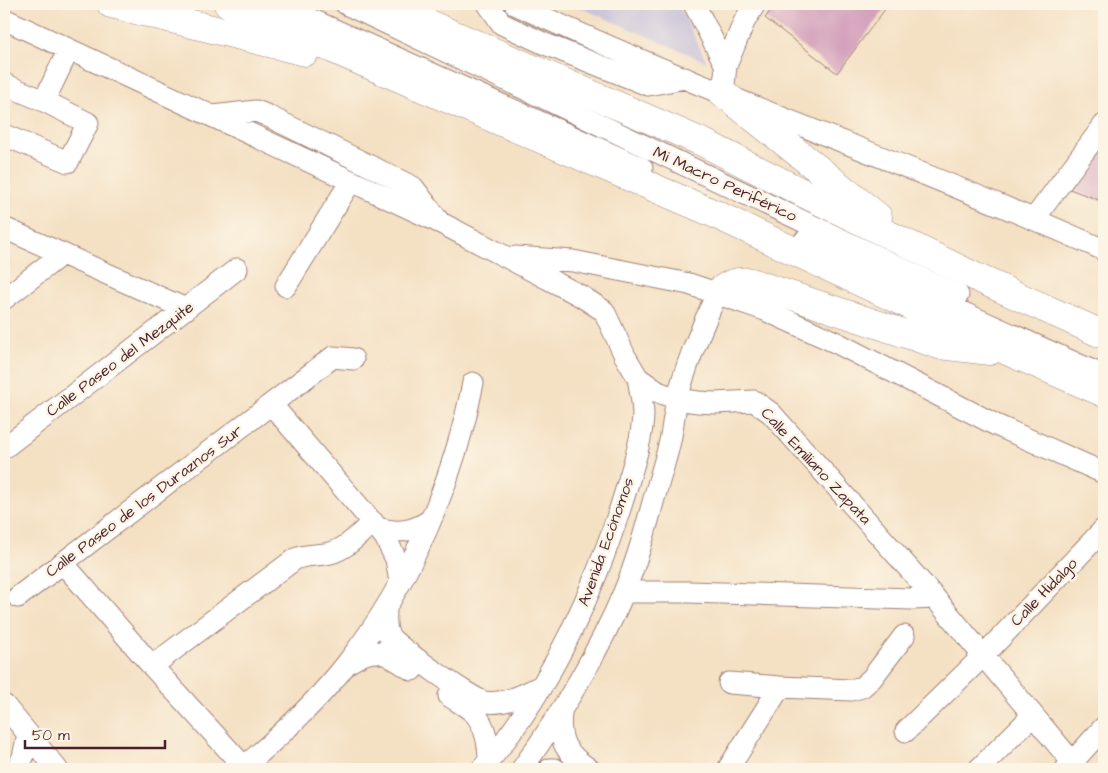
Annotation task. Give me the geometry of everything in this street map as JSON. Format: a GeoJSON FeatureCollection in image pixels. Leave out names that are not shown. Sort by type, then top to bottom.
{"type":"FeatureCollection","features":[{"type":"Feature","properties":{"kind":"highway"},"geometry":{"type":"LineString","coordinates":[[111,4],[294,48],[412,84]]}},
{"type":"Feature","properties":{"kind":"highway"},"geometry":{"type":"LineString","coordinates":[[228,4],[715,214],[1104,393]]}},
{"type":"Feature","properties":{"kind":"highway"},"geometry":{"type":"LineString","coordinates":[[383,4],[704,143],[917,248],[1104,335]]}},
{"type":"Feature","properties":{"kind":"highway"},"geometry":{"type":"LineString","coordinates":[[400,4],[439,29]]}},
{"type":"Feature","properties":{"kind":"highway"},"geometry":{"type":"LineString","coordinates":[[723,93],[917,248]]}},
{"type":"Feature","properties":{"kind":"highway"},"geometry":{"type":"LineString","coordinates":[[716,293],[727,285],[740,280],[751,282],[939,345],[1016,354]]}},
{"type":"Feature","properties":{"kind":"street"},"geometry":{"type":"LineString","coordinates":[[277,4],[1104,376]]}},
{"type":"Feature","properties":{"kind":"street","name":"Mi Macro Periférico"},"geometry":{"type":"LineString","coordinates":[[346,4],[1028,328],[1104,361]]}},
{"type":"Feature","properties":{"kind":"street"},"geometry":{"type":"LineString","coordinates":[[488,4],[502,24],[545,44],[648,85],[685,78]]}},
{"type":"Feature","properties":{"kind":"street"},"geometry":{"type":"LineString","coordinates":[[515,4],[685,78],[1034,218],[1104,250]]}},
{"type":"Feature","properties":{"kind":"street"},"geometry":{"type":"LineString","coordinates":[[694,4],[726,66]]}},
{"type":"Feature","properties":{"kind":"street"},"geometry":{"type":"LineString","coordinates":[[723,93],[726,66],[744,22],[755,4]]}},
{"type":"Feature","properties":{"kind":"street","name":"Calle Emiliano Zapata"},"geometry":{"type":"LineString","coordinates":[[4,19],[441,223],[581,296],[604,311],[625,356],[638,378],[658,392],[677,399],[715,403],[754,401],[771,413],[935,598],[1033,715],[1072,767]]}},
{"type":"Feature","properties":{"kind":"street"},"geometry":{"type":"LineString","coordinates":[[44,101],[69,49]]}},
{"type":"Feature","properties":{"kind":"street"},"geometry":{"type":"LineString","coordinates":[[4,84],[88,123],[68,162],[4,135]]}},
{"type":"Feature","properties":{"kind":"street"},"geometry":{"type":"LineString","coordinates":[[212,116],[256,111],[266,115],[413,187],[441,223]]}},
{"type":"Feature","properties":{"kind":"street"},"geometry":{"type":"LineString","coordinates":[[1034,218],[1104,125]]}},
{"type":"Feature","properties":{"kind":"street"},"geometry":{"type":"LineString","coordinates":[[286,286],[351,181]]}},
{"type":"Feature","properties":{"kind":"street"},"geometry":{"type":"LineString","coordinates":[[4,228],[186,309]]}},
{"type":"Feature","properties":{"kind":"street"},"geometry":{"type":"LineString","coordinates":[[4,299],[62,254]]}},
{"type":"Feature","properties":{"kind":"street"},"geometry":{"type":"LineString","coordinates":[[505,256],[573,261],[689,284],[765,310],[830,340],[996,425],[1104,473]]}},
{"type":"Feature","properties":{"kind":"street","name":"Calle Paseo del Mezquite"},"geometry":{"type":"LineString","coordinates":[[4,448],[237,269]]}},
{"type":"Feature","properties":{"kind":"street","name":"Avenida Ecónomos"},"geometry":{"type":"LineString","coordinates":[[522,769],[561,713],[606,632],[620,601],[645,532],[668,449],[677,399],[695,344],[716,293]]}},
{"type":"Feature","properties":{"kind":"street","name":"Calle Paseo de los Duraznos Sur"},"geometry":{"type":"LineString","coordinates":[[18,597],[333,357],[353,359]]}},
{"type":"Feature","properties":{"kind":"street","name":"Avenida Ecónomos"},"geometry":{"type":"LineString","coordinates":[[486,765],[530,704],[587,599],[607,548],[632,470],[643,416],[638,378]]}},
{"type":"Feature","properties":{"kind":"street"},"geometry":{"type":"LineString","coordinates":[[63,563],[152,666],[245,768],[301,714],[348,663],[386,607],[430,520],[458,444],[473,382]]}},
{"type":"Feature","properties":{"kind":"street"},"geometry":{"type":"LineString","coordinates":[[271,404],[375,525],[391,547],[399,570],[400,582]]}},
{"type":"Feature","properties":{"kind":"street"},"geometry":{"type":"LineString","coordinates":[[639,438],[668,449]]}},
{"type":"Feature","properties":{"kind":"street"},"geometry":{"type":"LineString","coordinates":[[375,525],[388,531],[399,532],[421,526],[430,520]]}},
{"type":"Feature","properties":{"kind":"street"},"geometry":{"type":"LineString","coordinates":[[152,666],[295,559],[304,555],[330,553],[375,525]]}},
{"type":"Feature","properties":{"kind":"street","name":"Calle Hidalgo"},"geometry":{"type":"LineString","coordinates":[[906,731],[984,655],[1104,529]]}},
{"type":"Feature","properties":{"kind":"street"},"geometry":{"type":"LineString","coordinates":[[587,599],[620,601],[688,592],[912,599],[935,598]]}},
{"type":"Feature","properties":{"kind":"street"},"geometry":{"type":"LineString","coordinates":[[386,607],[387,629],[390,636],[398,644],[432,669],[484,702],[520,697],[539,687]]}},
{"type":"Feature","properties":{"kind":"street"},"geometry":{"type":"LineString","coordinates":[[729,683],[851,690],[862,687],[872,678],[904,636]]}},
{"type":"Feature","properties":{"kind":"street"},"geometry":{"type":"LineString","coordinates":[[348,663],[366,652],[378,651],[390,656],[426,678],[475,714],[489,747],[486,765]]}},
{"type":"Feature","properties":{"kind":"street"},"geometry":{"type":"LineString","coordinates":[[728,769],[780,687]]}},
{"type":"Feature","properties":{"kind":"street"},"geometry":{"type":"LineString","coordinates":[[4,705],[57,769]]}},
{"type":"Feature","properties":{"kind":"street"},"geometry":{"type":"LineString","coordinates":[[561,713],[560,726],[563,744],[576,760],[589,769]]}},
{"type":"Feature","properties":{"kind":"street"},"geometry":{"type":"LineString","coordinates":[[979,769],[1033,715]]}},
{"type":"Feature","properties":{"kind":"street"},"geometry":{"type":"LineString","coordinates":[[1072,767],[1104,727]]}},
{"type":"Feature","properties":{"kind":"street"},"geometry":{"type":"LineString","coordinates":[[17,769],[23,756],[28,734]]}},
{"type":"Feature","properties":{"kind":"street"},"geometry":{"type":"LineString","coordinates":[[34,769],[51,769]]}},
{"type":"Feature","properties":{"kind":"street"},"geometry":{"type":"LineString","coordinates":[[550,769],[555,769]]}},
{"type":"Feature","properties":{"kind":"shaded area"},"geometry":{"type":"Polygon","coordinates":[[[572,4],[678,4],[707,62],[572,4]]]}},
{"type":"Feature","properties":{"kind":"building"},"geometry":{"type":"Polygon","coordinates":[[[776,4],[889,4],[837,73],[765,18],[776,4]]]}},
{"type":"Feature","properties":{"kind":"building"},"geometry":{"type":"Polygon","coordinates":[[[1104,141],[1104,202],[1067,188],[1104,141]]]}}]}
